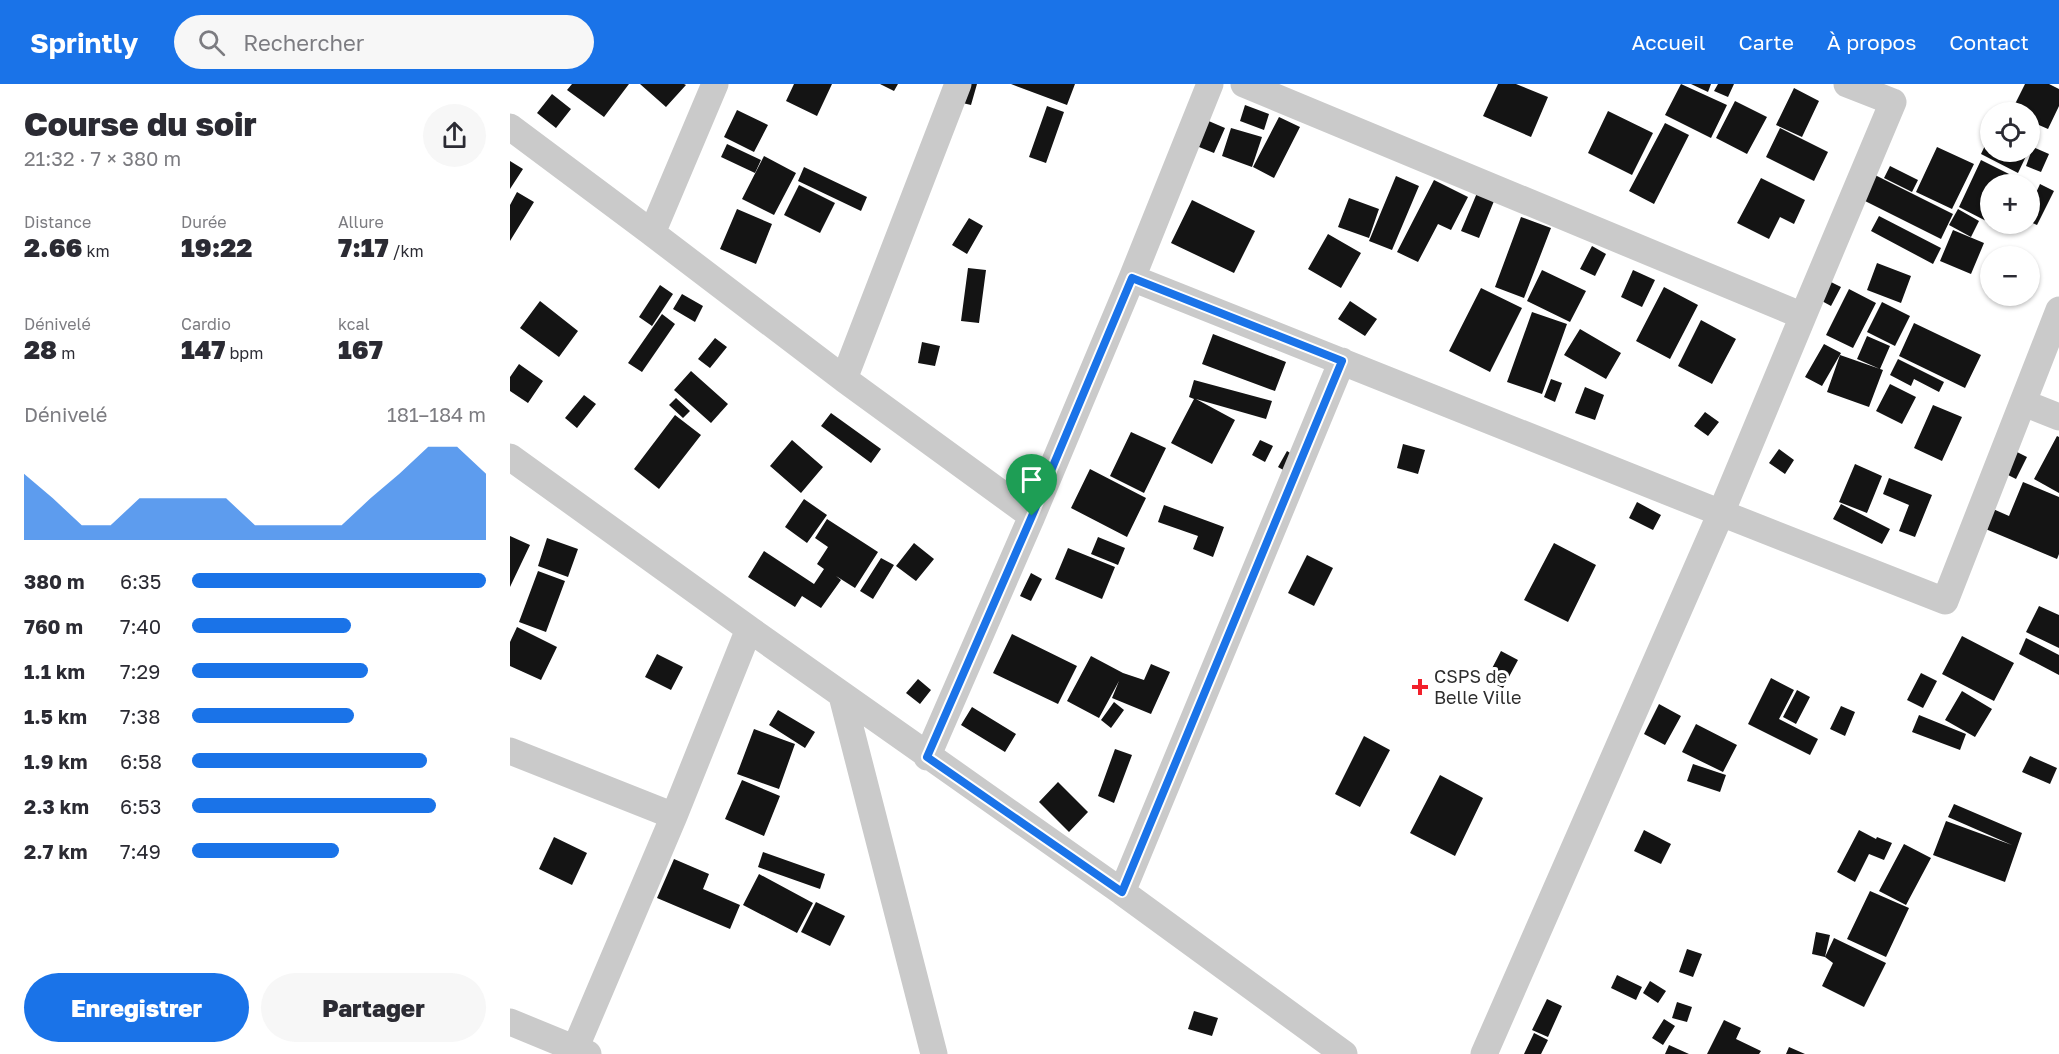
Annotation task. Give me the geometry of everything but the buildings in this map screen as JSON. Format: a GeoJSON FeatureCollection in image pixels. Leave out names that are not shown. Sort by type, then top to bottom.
{"type":"FeatureCollection","features":[{"type":"Feature","properties":{"kind":"street"},"geometry":{"type":"LineString","coordinates":[[652,233],[715,84]]}},
{"type":"Feature","properties":{"kind":"street"},"geometry":{"type":"LineString","coordinates":[[844,379],[958,84]]}},
{"type":"Feature","properties":{"kind":"street"},"geometry":{"type":"LineString","coordinates":[[927,757],[1032,516],[1210,84]]}},
{"type":"Feature","properties":{"kind":"street"},"geometry":{"type":"LineString","coordinates":[[1244,84],[1803,316]]}},
{"type":"Feature","properties":{"kind":"street"},"geometry":{"type":"LineString","coordinates":[[1484,1054],[1721,513],[1896,93],[1847,84]]}},
{"type":"Feature","properties":{"kind":"street"},"geometry":{"type":"LineString","coordinates":[[510,127],[844,379],[1032,516]]}},
{"type":"Feature","properties":{"kind":"street"},"geometry":{"type":"LineString","coordinates":[[1132,278],[1945,601],[2059,310]]}},
{"type":"Feature","properties":{"kind":"street"},"geometry":{"type":"LineString","coordinates":[[1122,892],[1342,361]]}},
{"type":"Feature","properties":{"kind":"street"},"geometry":{"type":"LineString","coordinates":[[2024,403],[2059,417]]}},
{"type":"Feature","properties":{"kind":"street"},"geometry":{"type":"LineString","coordinates":[[510,457],[927,757],[1122,892],[1344,1054]]}},
{"type":"Feature","properties":{"kind":"street"},"geometry":{"type":"LineString","coordinates":[[510,1022],[581,1052],[749,629]]}},
{"type":"Feature","properties":{"kind":"street"},"geometry":{"type":"LineString","coordinates":[[842,696],[934,1054]]}},
{"type":"Feature","properties":{"kind":"street"},"geometry":{"type":"LineString","coordinates":[[510,751],[674,816]]}},
{"type":"Feature","properties":{"kind":"place","name":"CSPS de Belle Ville"},"geometry":{"type":"Point","coordinates":[1420,687]}},
{"type":"Feature","properties":{"kind":"route"},"geometry":{"type":"LineString","coordinates":[[1132,278],[1342,361],[1122,892],[927,757],[1032,516],[1132,278]]}}]}
